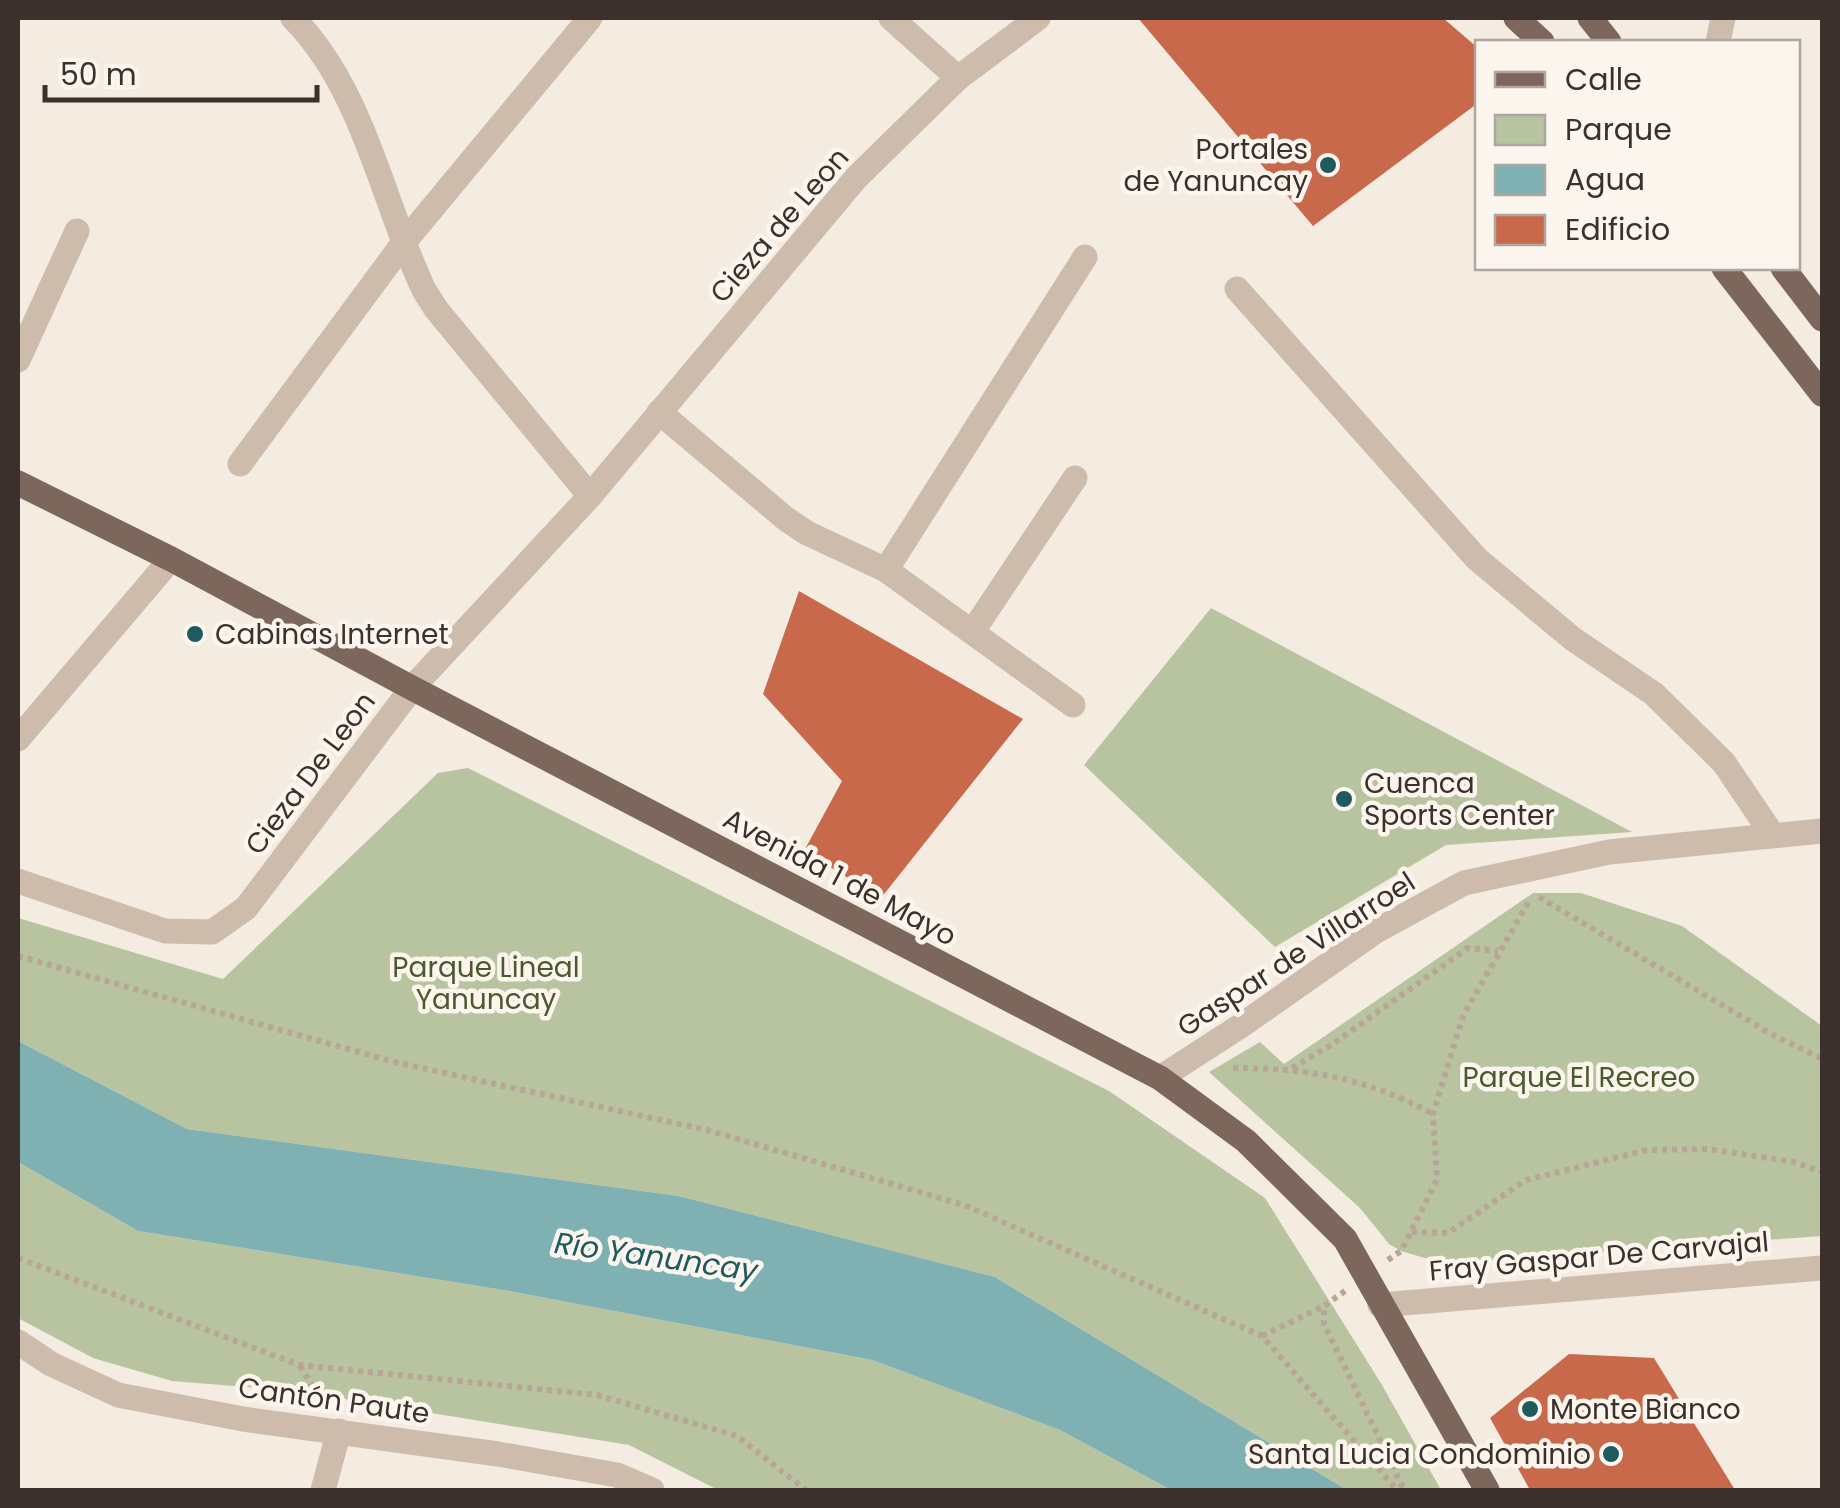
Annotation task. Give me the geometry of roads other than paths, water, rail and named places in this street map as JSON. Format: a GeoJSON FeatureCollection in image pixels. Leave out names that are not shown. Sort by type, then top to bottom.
{"type":"FeatureCollection","features":[{"type":"Feature","properties":{"kind":"main road"},"geometry":{"type":"LineString","coordinates":[[1516,18],[1540,40]]}},
{"type":"Feature","properties":{"kind":"main road"},"geometry":{"type":"LineString","coordinates":[[1590,18],[1607,40]]}},
{"type":"Feature","properties":{"kind":"main road"},"geometry":{"type":"LineString","coordinates":[[1726,270],[1822,394]]}},
{"type":"Feature","properties":{"kind":"main road"},"geometry":{"type":"LineString","coordinates":[[1785,270],[1822,319]]}},
{"type":"Feature","properties":{"kind":"main road","name":"Avenida 1 de Mayo"},"geometry":{"type":"LineString","coordinates":[[18,483],[172,559],[1160,1078],[1246,1142],[1345,1239],[1488,1490]]}},
{"type":"Feature","properties":{"kind":"street"},"geometry":{"type":"LineString","coordinates":[[293,18],[326,59],[350,106],[420,280],[436,308],[590,496]]}},
{"type":"Feature","properties":{"kind":"street"},"geometry":{"type":"LineString","coordinates":[[240,464],[405,240],[590,18]]}},
{"type":"Feature","properties":{"kind":"street"},"geometry":{"type":"LineString","coordinates":[[891,18],[958,78]]}},
{"type":"Feature","properties":{"kind":"street","name":"Cieza de Leon"},"geometry":{"type":"LineString","coordinates":[[590,496],[856,178],[958,78],[1038,18]]}},
{"type":"Feature","properties":{"kind":"street"},"geometry":{"type":"LineString","coordinates":[[18,360],[76,232]]}},
{"type":"Feature","properties":{"kind":"street"},"geometry":{"type":"LineString","coordinates":[[886,570],[1084,257]]}},
{"type":"Feature","properties":{"kind":"street"},"geometry":{"type":"LineString","coordinates":[[1237,289],[1478,559],[1573,640],[1654,694],[1724,763],[1772,834]]}},
{"type":"Feature","properties":{"kind":"street"},"geometry":{"type":"LineString","coordinates":[[659,412],[786,519],[832,546],[886,570],[1072,706]]}},
{"type":"Feature","properties":{"kind":"street"},"geometry":{"type":"LineString","coordinates":[[973,631],[1075,478]]}},
{"type":"Feature","properties":{"kind":"street","name":"Cieza De Leon"},"geometry":{"type":"LineString","coordinates":[[18,881],[165,931],[212,932],[246,908],[412,688],[590,496]]}},
{"type":"Feature","properties":{"kind":"street"},"geometry":{"type":"LineString","coordinates":[[18,739],[172,559]]}},
{"type":"Feature","properties":{"kind":"street","name":"Gaspar de Villarroel"},"geometry":{"type":"LineString","coordinates":[[1160,1078],[1376,930],[1464,883],[1608,852],[1822,831]]}},
{"type":"Feature","properties":{"kind":"street","name":"Fray Gaspar De Carvajal"},"geometry":{"type":"LineString","coordinates":[[1380,1305],[1822,1268]]}},
{"type":"Feature","properties":{"kind":"street","name":"Cantón Paute"},"geometry":{"type":"LineString","coordinates":[[18,1342],[63,1370],[118,1396],[243,1419],[604,1473],[652,1490]]}},
{"type":"Feature","properties":{"kind":"street"},"geometry":{"type":"LineString","coordinates":[[323,1490],[340,1431]]}},
{"type":"Feature","properties":{"kind":"water","name":"Río Yanuncay"},"geometry":{"type":"Polygon","coordinates":[[[18,1041],[187,1129],[679,1196],[995,1277],[1347,1490],[1171,1490],[1060,1430],[872,1360],[509,1291],[138,1231],[18,1162],[18,1041]]]}},
{"type":"Feature","properties":{"kind":"place","name":"Portales de Yanuncay"},"geometry":{"type":"Point","coordinates":[1328,165]}},
{"type":"Feature","properties":{"kind":"place","name":"Cabinas Internet"},"geometry":{"type":"Point","coordinates":[195,634]}},
{"type":"Feature","properties":{"kind":"place","name":"Cuenca Sports Center"},"geometry":{"type":"Point","coordinates":[1344,799]}},
{"type":"Feature","properties":{"kind":"place","name":"Monte Bianco"},"geometry":{"type":"Point","coordinates":[1530,1409]}},
{"type":"Feature","properties":{"kind":"place","name":"Santa Lucia Condominio"},"geometry":{"type":"Point","coordinates":[1611,1454]}},
{"type":"Feature","properties":{"kind":"park label","name":"Parque Lineal Yanuncay"},"geometry":{"type":"Point","coordinates":[486,983]}},
{"type":"Feature","properties":{"kind":"park label","name":"Parque El Recreo"},"geometry":{"type":"Point","coordinates":[1579,1077]}}]}
